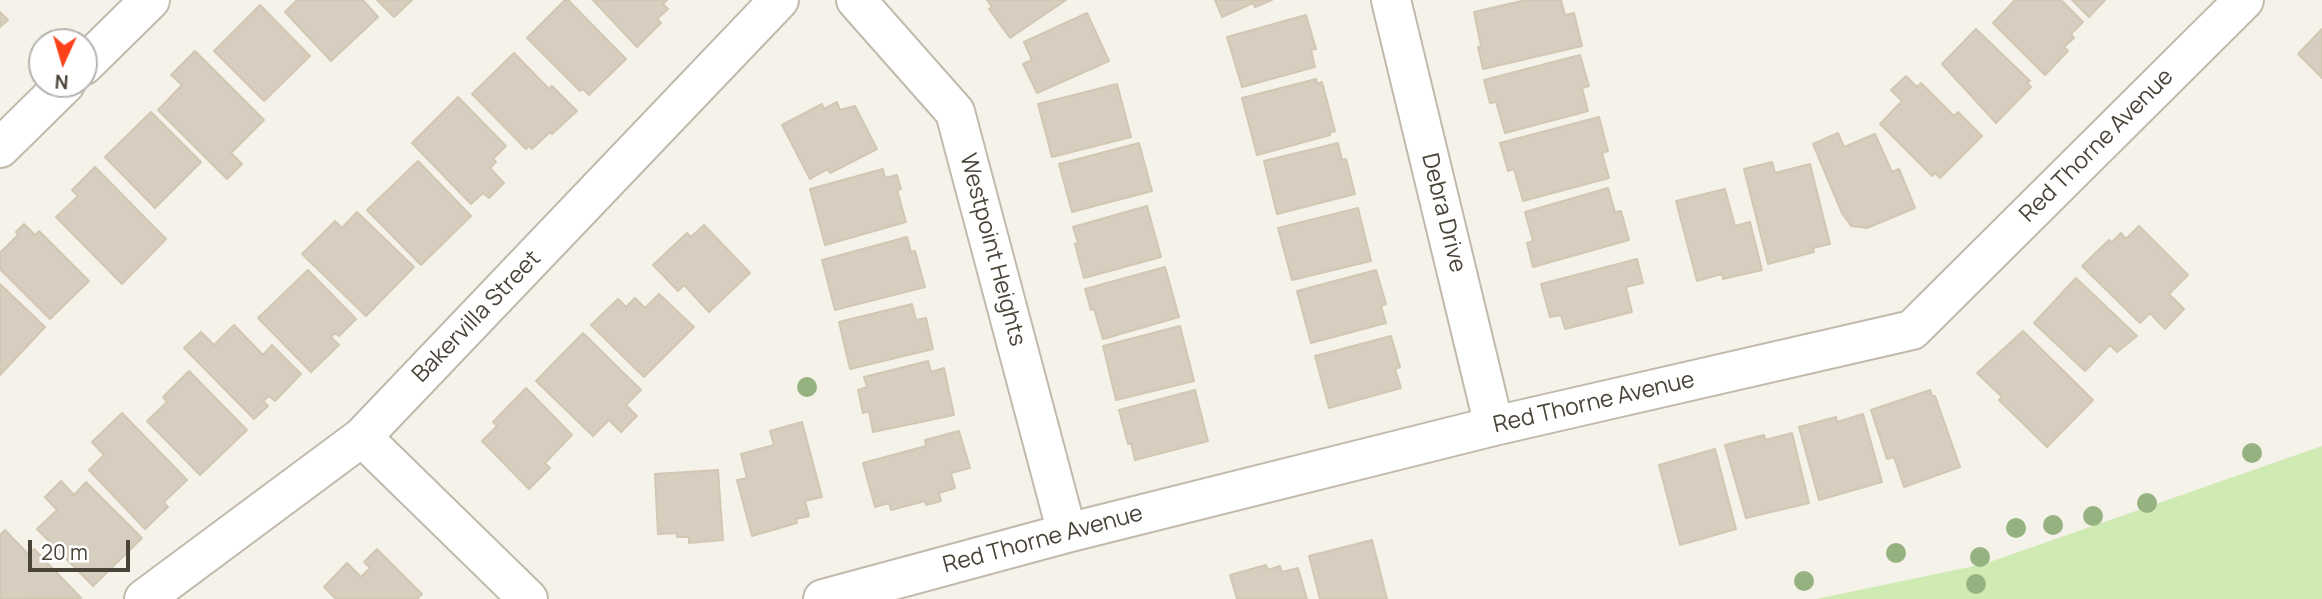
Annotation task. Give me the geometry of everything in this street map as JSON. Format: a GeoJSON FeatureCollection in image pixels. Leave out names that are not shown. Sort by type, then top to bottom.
{"type":"FeatureCollection","features":[{"type":"Feature","properties":{"kind":"street"},"geometry":{"type":"LineString","coordinates":[[98,51],[150,0]]}},
{"type":"Feature","properties":{"kind":"street","name":"Bakervilla Street"},"geometry":{"type":"LineString","coordinates":[[144,599],[362,437],[779,0]]}},
{"type":"Feature","properties":{"kind":"street","name":"Westpoint Heights"},"geometry":{"type":"LineString","coordinates":[[856,0],[955,112],[1067,533]]}},
{"type":"Feature","properties":{"kind":"street","name":"Debra Drive"},"geometry":{"type":"LineString","coordinates":[[1391,0],[1494,426]]}},
{"type":"Feature","properties":{"kind":"street","name":"Red Thorne Avenue"},"geometry":{"type":"LineString","coordinates":[[823,599],[1067,533],[1494,426],[1912,330],[2244,0]]}},
{"type":"Feature","properties":{"kind":"street"},"geometry":{"type":"LineString","coordinates":[[0,148],[51,98]]}},
{"type":"Feature","properties":{"kind":"street"},"geometry":{"type":"LineString","coordinates":[[362,437],[528,599]]}},
{"type":"Feature","properties":{"kind":"green space"},"geometry":{"type":"Polygon","coordinates":[[[2322,446],[2322,599],[1816,599],[1984,564],[2322,446]]]}},
{"type":"Feature","properties":{"kind":"building"},"geometry":{"type":"Polygon","coordinates":[[[297,0],[363,0],[378,17],[331,61],[285,12],[297,0]]]}},
{"type":"Feature","properties":{"kind":"building"},"geometry":{"type":"Polygon","coordinates":[[[377,0],[412,0],[394,17],[377,0]]]}},
{"type":"Feature","properties":{"kind":"building"},"geometry":{"type":"Polygon","coordinates":[[[565,0],[626,59],[589,95],[583,89],[580,91],[527,38],[565,0]]]}},
{"type":"Feature","properties":{"kind":"building"},"geometry":{"type":"Polygon","coordinates":[[[593,0],[667,0],[663,4],[668,9],[657,19],[661,23],[637,47],[593,0]]]}},
{"type":"Feature","properties":{"kind":"building"},"geometry":{"type":"Polygon","coordinates":[[[987,0],[1066,0],[1010,38],[989,9],[992,7],[987,0]]]}},
{"type":"Feature","properties":{"kind":"building"},"geometry":{"type":"Polygon","coordinates":[[[1215,0],[1272,0],[1255,7],[1253,3],[1222,17],[1215,0]]]}},
{"type":"Feature","properties":{"kind":"building"},"geometry":{"type":"Polygon","coordinates":[[[1526,0],[1561,0],[1565,15],[1574,13],[1582,46],[1483,69],[1474,12],[1526,0]]]}},
{"type":"Feature","properties":{"kind":"building"},"geometry":{"type":"Polygon","coordinates":[[[2015,0],[2061,0],[2083,22],[2071,34],[2074,38],[2064,47],[2068,51],[2045,75],[1993,23],[2015,0]]]}},
{"type":"Feature","properties":{"kind":"building"},"geometry":{"type":"Polygon","coordinates":[[[2072,0],[2105,0],[2089,17],[2072,0]]]}},
{"type":"Feature","properties":{"kind":"building"},"geometry":{"type":"Polygon","coordinates":[[[260,5],[310,56],[264,101],[214,51],[260,5]]]}},
{"type":"Feature","properties":{"kind":"building"},"geometry":{"type":"Polygon","coordinates":[[[0,12],[8,20],[0,27],[0,12]]]}},
{"type":"Feature","properties":{"kind":"building"},"geometry":{"type":"Polygon","coordinates":[[[1087,13],[1109,61],[1037,93],[1023,64],[1032,60],[1024,42],[1087,13]]]}},
{"type":"Feature","properties":{"kind":"building"},"geometry":{"type":"Polygon","coordinates":[[[1306,15],[1316,49],[1311,50],[1315,67],[1242,87],[1227,37],[1306,15]]]}},
{"type":"Feature","properties":{"kind":"building"},"geometry":{"type":"Polygon","coordinates":[[[1976,29],[2030,81],[2027,83],[2031,87],[1996,123],[1942,64],[1976,29]]]}},
{"type":"Feature","properties":{"kind":"building"},"geometry":{"type":"Polygon","coordinates":[[[2322,29],[2322,78],[2298,54],[2322,29]]]}},
{"type":"Feature","properties":{"kind":"building"},"geometry":{"type":"Polygon","coordinates":[[[195,51],[264,120],[231,153],[242,164],[227,179],[158,110],[182,85],[171,75],[195,51]]]}},
{"type":"Feature","properties":{"kind":"building"},"geometry":{"type":"Polygon","coordinates":[[[514,53],[549,89],[552,86],[577,111],[532,149],[529,146],[526,149],[472,94],[514,53]]]}},
{"type":"Feature","properties":{"kind":"building"},"geometry":{"type":"Polygon","coordinates":[[[1580,55],[1589,86],[1582,88],[1588,111],[1505,133],[1496,102],[1490,103],[1484,80],[1580,55]]]}},
{"type":"Feature","properties":{"kind":"building"},"geometry":{"type":"Polygon","coordinates":[[[1906,76],[1917,87],[1921,83],[1954,116],[1958,112],[1982,136],[1940,178],[1935,173],[1932,176],[1880,124],[1902,101],[1891,90],[1906,76]]]}},
{"type":"Feature","properties":{"kind":"building"},"geometry":{"type":"Polygon","coordinates":[[[1316,79],[1317,84],[1322,82],[1335,131],[1329,133],[1330,135],[1257,155],[1242,98],[1316,79]]]}},
{"type":"Feature","properties":{"kind":"building"},"geometry":{"type":"Polygon","coordinates":[[[1117,84],[1131,137],[1052,157],[1038,104],[1117,84]]]}},
{"type":"Feature","properties":{"kind":"building"},"geometry":{"type":"Polygon","coordinates":[[[458,97],[506,146],[493,159],[496,162],[490,168],[504,183],[489,198],[483,193],[471,204],[412,143],[458,97]]]}},
{"type":"Feature","properties":{"kind":"building"},"geometry":{"type":"Polygon","coordinates":[[[837,102],[840,110],[855,106],[877,149],[830,173],[828,169],[810,179],[782,125],[822,104],[824,109],[837,102]]]}},
{"type":"Feature","properties":{"kind":"building"},"geometry":{"type":"Polygon","coordinates":[[[151,112],[201,162],[155,208],[105,157],[151,112]]]}},
{"type":"Feature","properties":{"kind":"building"},"geometry":{"type":"Polygon","coordinates":[[[1599,117],[1608,151],[1602,153],[1609,178],[1523,201],[1514,169],[1508,171],[1500,143],[1599,117]]]}},
{"type":"Feature","properties":{"kind":"building"},"geometry":{"type":"Polygon","coordinates":[[[1838,133],[1844,147],[1875,134],[1892,172],[1899,169],[1915,208],[1867,228],[1851,226],[1842,213],[1813,144],[1838,133]]]}},
{"type":"Feature","properties":{"kind":"building"},"geometry":{"type":"Polygon","coordinates":[[[1139,143],[1152,191],[1072,212],[1059,164],[1139,143]]]}},
{"type":"Feature","properties":{"kind":"building"},"geometry":{"type":"Polygon","coordinates":[[[1338,143],[1342,160],[1346,159],[1355,194],[1277,214],[1264,161],[1338,143]]]}},
{"type":"Feature","properties":{"kind":"building"},"geometry":{"type":"Polygon","coordinates":[[[418,161],[471,216],[421,265],[367,210],[418,161]]]}},
{"type":"Feature","properties":{"kind":"building"},"geometry":{"type":"Polygon","coordinates":[[[1772,162],[1775,173],[1810,164],[1830,244],[1813,248],[1814,252],[1768,264],[1744,169],[1772,162]]]}},
{"type":"Feature","properties":{"kind":"building"},"geometry":{"type":"Polygon","coordinates":[[[95,167],[166,239],[122,284],[56,217],[78,196],[72,190],[95,167]]]}},
{"type":"Feature","properties":{"kind":"building"},"geometry":{"type":"Polygon","coordinates":[[[883,169],[885,178],[897,175],[901,189],[897,190],[906,222],[825,245],[810,189],[883,169]]]}},
{"type":"Feature","properties":{"kind":"building"},"geometry":{"type":"Polygon","coordinates":[[[1608,188],[1615,212],[1621,211],[1629,240],[1533,267],[1527,243],[1533,241],[1525,212],[1608,188]]]}},
{"type":"Feature","properties":{"kind":"building"},"geometry":{"type":"Polygon","coordinates":[[[1725,189],[1735,226],[1750,222],[1762,270],[1723,279],[1722,274],[1697,281],[1676,201],[1725,189]]]}},
{"type":"Feature","properties":{"kind":"building"},"geometry":{"type":"Polygon","coordinates":[[[1147,206],[1161,257],[1084,278],[1073,227],[1147,206]]]}},
{"type":"Feature","properties":{"kind":"building"},"geometry":{"type":"Polygon","coordinates":[[[1358,208],[1371,261],[1292,280],[1278,228],[1358,208]]]}},
{"type":"Feature","properties":{"kind":"building"},"geometry":{"type":"Polygon","coordinates":[[[357,212],[414,267],[366,316],[302,254],[335,221],[342,228],[357,212]]]}},
{"type":"Feature","properties":{"kind":"building"},"geometry":{"type":"Polygon","coordinates":[[[24,224],[35,235],[39,231],[89,281],[50,319],[0,269],[0,253],[18,235],[16,232],[24,224]]]}},
{"type":"Feature","properties":{"kind":"building"},"geometry":{"type":"Polygon","coordinates":[[[704,225],[750,273],[709,312],[684,285],[678,291],[653,265],[687,233],[691,237],[704,225]]]}},
{"type":"Feature","properties":{"kind":"building"},"geometry":{"type":"Polygon","coordinates":[[[2139,226],[2188,275],[2169,294],[2184,309],[2165,329],[2150,313],[2140,323],[2082,266],[2109,240],[2112,242],[2121,233],[2126,239],[2139,226]]]}},
{"type":"Feature","properties":{"kind":"building"},"geometry":{"type":"Polygon","coordinates":[[[907,237],[911,252],[915,251],[925,287],[835,310],[822,260],[907,237]]]}},
{"type":"Feature","properties":{"kind":"building"},"geometry":{"type":"Polygon","coordinates":[[[1637,259],[1643,283],[1626,287],[1632,312],[1565,329],[1561,315],[1550,317],[1541,284],[1637,259]]]}},
{"type":"Feature","properties":{"kind":"building"},"geometry":{"type":"Polygon","coordinates":[[[1165,267],[1179,317],[1103,339],[1085,289],[1165,267]]]}},
{"type":"Feature","properties":{"kind":"building"},"geometry":{"type":"Polygon","coordinates":[[[308,270],[356,319],[339,336],[335,333],[331,337],[339,345],[311,372],[258,318],[308,270]]]}},
{"type":"Feature","properties":{"kind":"building"},"geometry":{"type":"Polygon","coordinates":[[[1376,270],[1386,304],[1381,306],[1386,323],[1311,343],[1297,291],[1376,270]]]}},
{"type":"Feature","properties":{"kind":"building"},"geometry":{"type":"Polygon","coordinates":[[[2076,278],[2137,336],[2117,352],[2110,345],[2085,371],[2034,323],[2076,278]]]}},
{"type":"Feature","properties":{"kind":"building"},"geometry":{"type":"Polygon","coordinates":[[[0,284],[45,327],[0,375],[0,284]]]}},
{"type":"Feature","properties":{"kind":"building"},"geometry":{"type":"Polygon","coordinates":[[[659,294],[694,327],[644,377],[591,325],[618,299],[626,307],[635,298],[645,308],[659,294]]]}},
{"type":"Feature","properties":{"kind":"building"},"geometry":{"type":"Polygon","coordinates":[[[912,304],[916,320],[926,318],[933,349],[850,369],[839,322],[912,304]]]}},
{"type":"Feature","properties":{"kind":"building"},"geometry":{"type":"Polygon","coordinates":[[[234,325],[263,355],[272,345],[301,374],[275,401],[269,396],[263,401],[268,406],[254,419],[184,348],[201,332],[214,345],[234,325]]]}},
{"type":"Feature","properties":{"kind":"building"},"geometry":{"type":"Polygon","coordinates":[[[1180,326],[1194,381],[1116,400],[1103,346],[1180,326]]]}},
{"type":"Feature","properties":{"kind":"building"},"geometry":{"type":"Polygon","coordinates":[[[2023,331],[2093,400],[2047,447],[1999,400],[2002,397],[1977,373],[2023,331]]]}},
{"type":"Feature","properties":{"kind":"building"},"geometry":{"type":"Polygon","coordinates":[[[583,333],[641,390],[626,405],[637,416],[621,432],[609,420],[593,436],[536,381],[583,333]]]}},
{"type":"Feature","properties":{"kind":"building"},"geometry":{"type":"Polygon","coordinates":[[[1391,336],[1400,367],[1395,369],[1401,388],[1329,408],[1315,356],[1391,336]]]}},
{"type":"Feature","properties":{"kind":"building"},"geometry":{"type":"Polygon","coordinates":[[[928,361],[931,372],[944,368],[954,415],[873,432],[869,411],[863,413],[858,390],[867,387],[864,377],[928,361]]]}},
{"type":"Feature","properties":{"kind":"building"},"geometry":{"type":"Polygon","coordinates":[[[189,371],[247,430],[200,475],[147,421],[167,402],[163,397],[189,371]]]}},
{"type":"Feature","properties":{"kind":"building"},"geometry":{"type":"Polygon","coordinates":[[[526,388],[572,435],[545,463],[550,468],[529,489],[482,441],[497,426],[493,422],[526,388]]]}},
{"type":"Feature","properties":{"kind":"building"},"geometry":{"type":"Polygon","coordinates":[[[1195,390],[1208,441],[1135,460],[1119,410],[1195,390]]]}},
{"type":"Feature","properties":{"kind":"building"},"geometry":{"type":"Polygon","coordinates":[[[1930,390],[1932,396],[1935,396],[1960,467],[1904,487],[1894,457],[1887,459],[1871,410],[1930,390]]]}},
{"type":"Feature","properties":{"kind":"building"},"geometry":{"type":"Polygon","coordinates":[[[122,413],[187,480],[164,502],[168,507],[145,529],[89,470],[104,455],[92,442],[122,413]]]}},
{"type":"Feature","properties":{"kind":"building"},"geometry":{"type":"Polygon","coordinates":[[[1863,414],[1882,482],[1819,500],[1799,427],[1836,417],[1837,422],[1863,414]]]}},
{"type":"Feature","properties":{"kind":"building"},"geometry":{"type":"Polygon","coordinates":[[[802,422],[822,497],[805,501],[809,516],[796,519],[797,523],[752,536],[737,480],[747,478],[741,454],[774,445],[770,431],[802,422]]]}},
{"type":"Feature","properties":{"kind":"building"},"geometry":{"type":"Polygon","coordinates":[[[959,431],[970,468],[951,473],[955,488],[939,493],[941,501],[926,505],[925,501],[891,510],[889,503],[875,507],[863,463],[926,446],[925,440],[959,431]]]}},
{"type":"Feature","properties":{"kind":"building"},"geometry":{"type":"Polygon","coordinates":[[[1792,433],[1809,503],[1746,518],[1725,445],[1764,435],[1765,440],[1792,433]]]}},
{"type":"Feature","properties":{"kind":"building"},"geometry":{"type":"Polygon","coordinates":[[[1715,449],[1736,529],[1680,545],[1659,465],[1715,449]]]}},
{"type":"Feature","properties":{"kind":"building"},"geometry":{"type":"Polygon","coordinates":[[[718,470],[723,540],[689,543],[689,537],[677,537],[677,533],[658,534],[655,474],[718,470]]]}},
{"type":"Feature","properties":{"kind":"building"},"geometry":{"type":"Polygon","coordinates":[[[61,481],[74,495],[86,482],[142,538],[93,586],[37,529],[57,510],[45,497],[61,481]]]}},
{"type":"Feature","properties":{"kind":"building"},"geometry":{"type":"Polygon","coordinates":[[[5,530],[28,554],[34,549],[81,598],[0,599],[0,535],[5,530]]]}},
{"type":"Feature","properties":{"kind":"building"},"geometry":{"type":"Polygon","coordinates":[[[1372,540],[1387,599],[1320,599],[1309,556],[1372,540]]]}},
{"type":"Feature","properties":{"kind":"building"},"geometry":{"type":"Polygon","coordinates":[[[377,549],[422,594],[417,599],[336,599],[324,587],[347,563],[361,577],[370,568],[364,562],[377,549]]]}},
{"type":"Feature","properties":{"kind":"building"},"geometry":{"type":"Polygon","coordinates":[[[1266,565],[1268,570],[1280,566],[1282,572],[1298,568],[1307,599],[1237,599],[1230,575],[1266,565]]]}}]}
